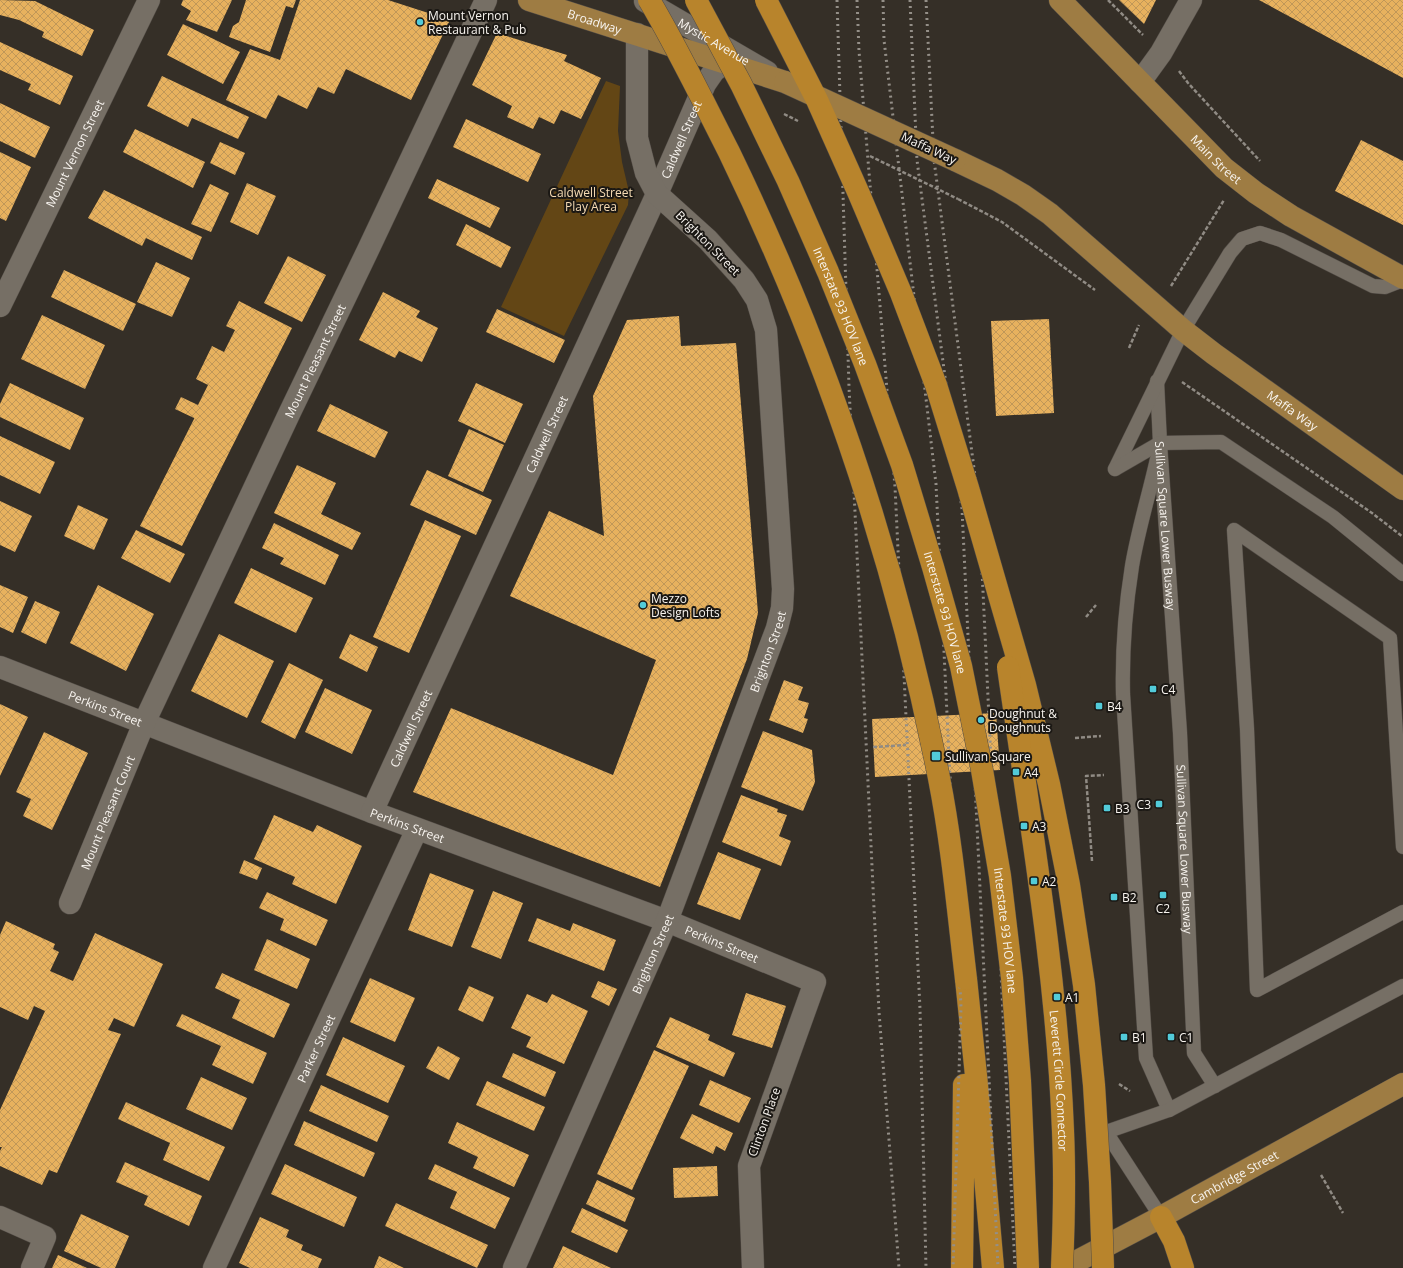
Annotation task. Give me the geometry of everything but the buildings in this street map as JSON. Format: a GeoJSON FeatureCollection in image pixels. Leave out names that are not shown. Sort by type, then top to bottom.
{"type":"FeatureCollection","features":[{"type":"Feature","properties":{"kind":"highway"},"geometry":{"type":"LineString","coordinates":[[648,0],[711,116],[790,284],[827,379],[861,478],[890,576],[918,680],[938,773],[954,878],[977,1085],[993,1268]]}},
{"type":"Feature","properties":{"kind":"highway","name":"Interstate 93 HOV lane"},"geometry":{"type":"LineString","coordinates":[[696,0],[741,84],[788,181],[828,272],[902,465],[933,567],[960,666],[982,770],[1000,876],[1012,978],[1020,1081],[1028,1268]]}},
{"type":"Feature","properties":{"kind":"highway"},"geometry":{"type":"LineString","coordinates":[[766,0],[817,100],[859,194],[901,293],[936,385],[1026,685],[1049,784],[1069,884],[1084,985],[1094,1085],[1100,1182],[1103,1268]]}},
{"type":"Feature","properties":{"kind":"highway","name":"Leverett Circle Connector"},"geometry":{"type":"LineString","coordinates":[[997,586],[1048,948],[1057,1040],[1063,1132],[1063,1268]]}},
{"type":"Feature","properties":{"kind":"highway"},"geometry":{"type":"LineString","coordinates":[[962,1268],[966,980]]}},
{"type":"Feature","properties":{"kind":"highway"},"geometry":{"type":"LineString","coordinates":[[1161,1217],[1174,1241],[1183,1268]]}},
{"type":"Feature","properties":{"kind":"main road","name":"Broadway"},"geometry":{"type":"LineString","coordinates":[[529,0],[637,34]]}},
{"type":"Feature","properties":{"kind":"main road","name":"Main Street"},"geometry":{"type":"LineString","coordinates":[[1060,0],[1224,168],[1256,193],[1291,216],[1403,279]]}},
{"type":"Feature","properties":{"kind":"main road","name":"Maffa Way"},"geometry":{"type":"LineString","coordinates":[[637,34],[785,82],[955,160],[997,180],[1023,195],[1050,214],[1183,330],[1403,489]]}},
{"type":"Feature","properties":{"kind":"main road","name":"Cambridge Street"},"geometry":{"type":"LineString","coordinates":[[1063,1268],[1161,1217],[1403,1084]]}},
{"type":"Feature","properties":{"kind":"street","name":"Mount Vernon Street"},"geometry":{"type":"LineString","coordinates":[[2,294],[149,0]]}},
{"type":"Feature","properties":{"kind":"street","name":"Mount Pleasant Street"},"geometry":{"type":"LineString","coordinates":[[144,723],[286,419],[368,250],[486,0]]}},
{"type":"Feature","properties":{"kind":"street","name":"Mystic Avenue"},"geometry":{"type":"LineString","coordinates":[[644,0],[785,82]]}},
{"type":"Feature","properties":{"kind":"street"},"geometry":{"type":"LineString","coordinates":[[1140,82],[1161,53],[1191,0]]}},
{"type":"Feature","properties":{"kind":"street","name":"Brighton Street"},"geometry":{"type":"LineString","coordinates":[[514,1268],[667,922],[777,628],[782,608],[783,590],[766,330],[757,300],[744,280],[708,240],[657,194],[644,169],[637,138],[637,34]]}},
{"type":"Feature","properties":{"kind":"street","name":"Caldwell Street"},"geometry":{"type":"LineString","coordinates":[[372,812],[657,194],[705,84],[714,71],[726,62]]}},
{"type":"Feature","properties":{"kind":"street","name":"Perkins Street"},"geometry":{"type":"LineString","coordinates":[[0,667],[372,812],[667,922],[815,982]]}},
{"type":"Feature","properties":{"kind":"street","name":"Mount Pleasant Court"},"geometry":{"type":"LineString","coordinates":[[70,903],[144,723]]}},
{"type":"Feature","properties":{"kind":"street","name":"Parker Street"},"geometry":{"type":"LineString","coordinates":[[214,1268],[417,829]]}},
{"type":"Feature","properties":{"kind":"street","name":"Clinton Place"},"geometry":{"type":"LineString","coordinates":[[753,1268],[748,1166],[815,982]]}},
{"type":"Feature","properties":{"kind":"street"},"geometry":{"type":"LineString","coordinates":[[0,1216],[45,1237],[32,1268]]}},
{"type":"Feature","properties":{"kind":"lane"},"geometry":{"type":"LineString","coordinates":[[1403,279],[1385,286],[1373,286],[1281,240],[1260,233],[1242,240],[1230,253],[1183,330],[1115,468],[1160,443],[1221,442],[1333,517],[1403,574]]}},
{"type":"Feature","properties":{"kind":"lane"},"geometry":{"type":"LineString","coordinates":[[1158,380],[1160,443]]}},
{"type":"Feature","properties":{"kind":"lane","name":"Sullivan Square Lower Busway"},"geometry":{"type":"LineString","coordinates":[[1160,443],[1180,733],[1194,1053],[1215,1086]]}},
{"type":"Feature","properties":{"kind":"lane","name":"Sullivan Square Lower Busway"},"geometry":{"type":"LineString","coordinates":[[1160,443],[1133,565],[1124,623],[1122,658],[1123,701],[1146,1058],[1169,1110]]}},
{"type":"Feature","properties":{"kind":"lane"},"geometry":{"type":"LineString","coordinates":[[1403,847],[1400,754],[1390,638],[1234,530],[1247,729],[1258,990],[1403,912]]}},
{"type":"Feature","properties":{"kind":"lane"},"geometry":{"type":"LineString","coordinates":[[1161,1217],[1106,1132],[1169,1110],[1403,986]]}},
{"type":"Feature","properties":{"kind":"path"},"geometry":{"type":"LineString","coordinates":[[1108,0],[1143,35]]}},
{"type":"Feature","properties":{"kind":"path"},"geometry":{"type":"LineString","coordinates":[[1179,71],[1188,83],[1262,164]]}},
{"type":"Feature","properties":{"kind":"path"},"geometry":{"type":"LineString","coordinates":[[958,199],[1002,222],[1102,294]]}},
{"type":"Feature","properties":{"kind":"path"},"geometry":{"type":"LineString","coordinates":[[1168,292],[1221,205]]}},
{"type":"Feature","properties":{"kind":"path"},"geometry":{"type":"LineString","coordinates":[[1129,348],[1140,322]]}},
{"type":"Feature","properties":{"kind":"path"},"geometry":{"type":"LineString","coordinates":[[1180,380],[1372,513],[1403,537]]}},
{"type":"Feature","properties":{"kind":"path"},"geometry":{"type":"LineString","coordinates":[[1086,617],[1096,605]]}},
{"type":"Feature","properties":{"kind":"path"},"geometry":{"type":"LineString","coordinates":[[1075,738],[1101,736]]}},
{"type":"Feature","properties":{"kind":"path"},"geometry":{"type":"LineString","coordinates":[[1093,868],[1086,776],[1104,775]]}},
{"type":"Feature","properties":{"kind":"path"},"geometry":{"type":"LineString","coordinates":[[1115,1081],[1130,1091]]}},
{"type":"Feature","properties":{"kind":"path"},"geometry":{"type":"LineString","coordinates":[[1321,1175],[1343,1213]]}},
{"type":"Feature","properties":{"kind":"green space","name":"Caldwell Street Play Area"},"geometry":{"type":"Polygon","coordinates":[[[606,81],[620,86],[618,131],[622,162],[629,192],[628,205],[564,336],[501,307],[606,81]]]}},
{"type":"Feature","properties":{"kind":"railway"},"geometry":{"type":"LineString","coordinates":[[837,0],[849,387],[879,1012],[899,1268]]}},
{"type":"Feature","properties":{"kind":"railway"},"geometry":{"type":"LineString","coordinates":[[857,0],[859,51],[895,487],[920,1009],[926,1268]]}},
{"type":"Feature","properties":{"kind":"railway"},"geometry":{"type":"LineString","coordinates":[[883,0],[884,40],[936,484],[961,1007],[953,1268]]}},
{"type":"Feature","properties":{"kind":"railway"},"geometry":{"type":"LineString","coordinates":[[910,0],[917,160],[962,509],[998,1268]]}},
{"type":"Feature","properties":{"kind":"railway"},"geometry":{"type":"LineString","coordinates":[[926,0],[934,160],[979,507],[1015,1268]]}},
{"type":"Feature","properties":{"kind":"place","name":"Mount Vernon Restaurant & Pub"},"geometry":{"type":"Point","coordinates":[420,22]}},
{"type":"Feature","properties":{"kind":"place","name":"Mezzo Design Lofts"},"geometry":{"type":"Point","coordinates":[643,605]}},
{"type":"Feature","properties":{"kind":"place","name":"C4"},"geometry":{"type":"Point","coordinates":[1153,689]}},
{"type":"Feature","properties":{"kind":"place","name":"B4"},"geometry":{"type":"Point","coordinates":[1099,706]}},
{"type":"Feature","properties":{"kind":"place","name":"Doughnut & Doughnuts"},"geometry":{"type":"Point","coordinates":[981,720]}},
{"type":"Feature","properties":{"kind":"place","name":"Sullivan Square"},"geometry":{"type":"Point","coordinates":[936,756]}},
{"type":"Feature","properties":{"kind":"place","name":"A4"},"geometry":{"type":"Point","coordinates":[1016,772]}},
{"type":"Feature","properties":{"kind":"place","name":"C3"},"geometry":{"type":"Point","coordinates":[1159,804]}},
{"type":"Feature","properties":{"kind":"place","name":"B3"},"geometry":{"type":"Point","coordinates":[1107,808]}},
{"type":"Feature","properties":{"kind":"place","name":"A3"},"geometry":{"type":"Point","coordinates":[1024,826]}},
{"type":"Feature","properties":{"kind":"place","name":"A2"},"geometry":{"type":"Point","coordinates":[1034,881]}},
{"type":"Feature","properties":{"kind":"place","name":"C2"},"geometry":{"type":"Point","coordinates":[1163,895]}},
{"type":"Feature","properties":{"kind":"place","name":"B2"},"geometry":{"type":"Point","coordinates":[1114,897]}},
{"type":"Feature","properties":{"kind":"place","name":"A1"},"geometry":{"type":"Point","coordinates":[1057,997]}},
{"type":"Feature","properties":{"kind":"place","name":"B1"},"geometry":{"type":"Point","coordinates":[1124,1037]}},
{"type":"Feature","properties":{"kind":"place","name":"C1"},"geometry":{"type":"Point","coordinates":[1171,1037]}}]}
